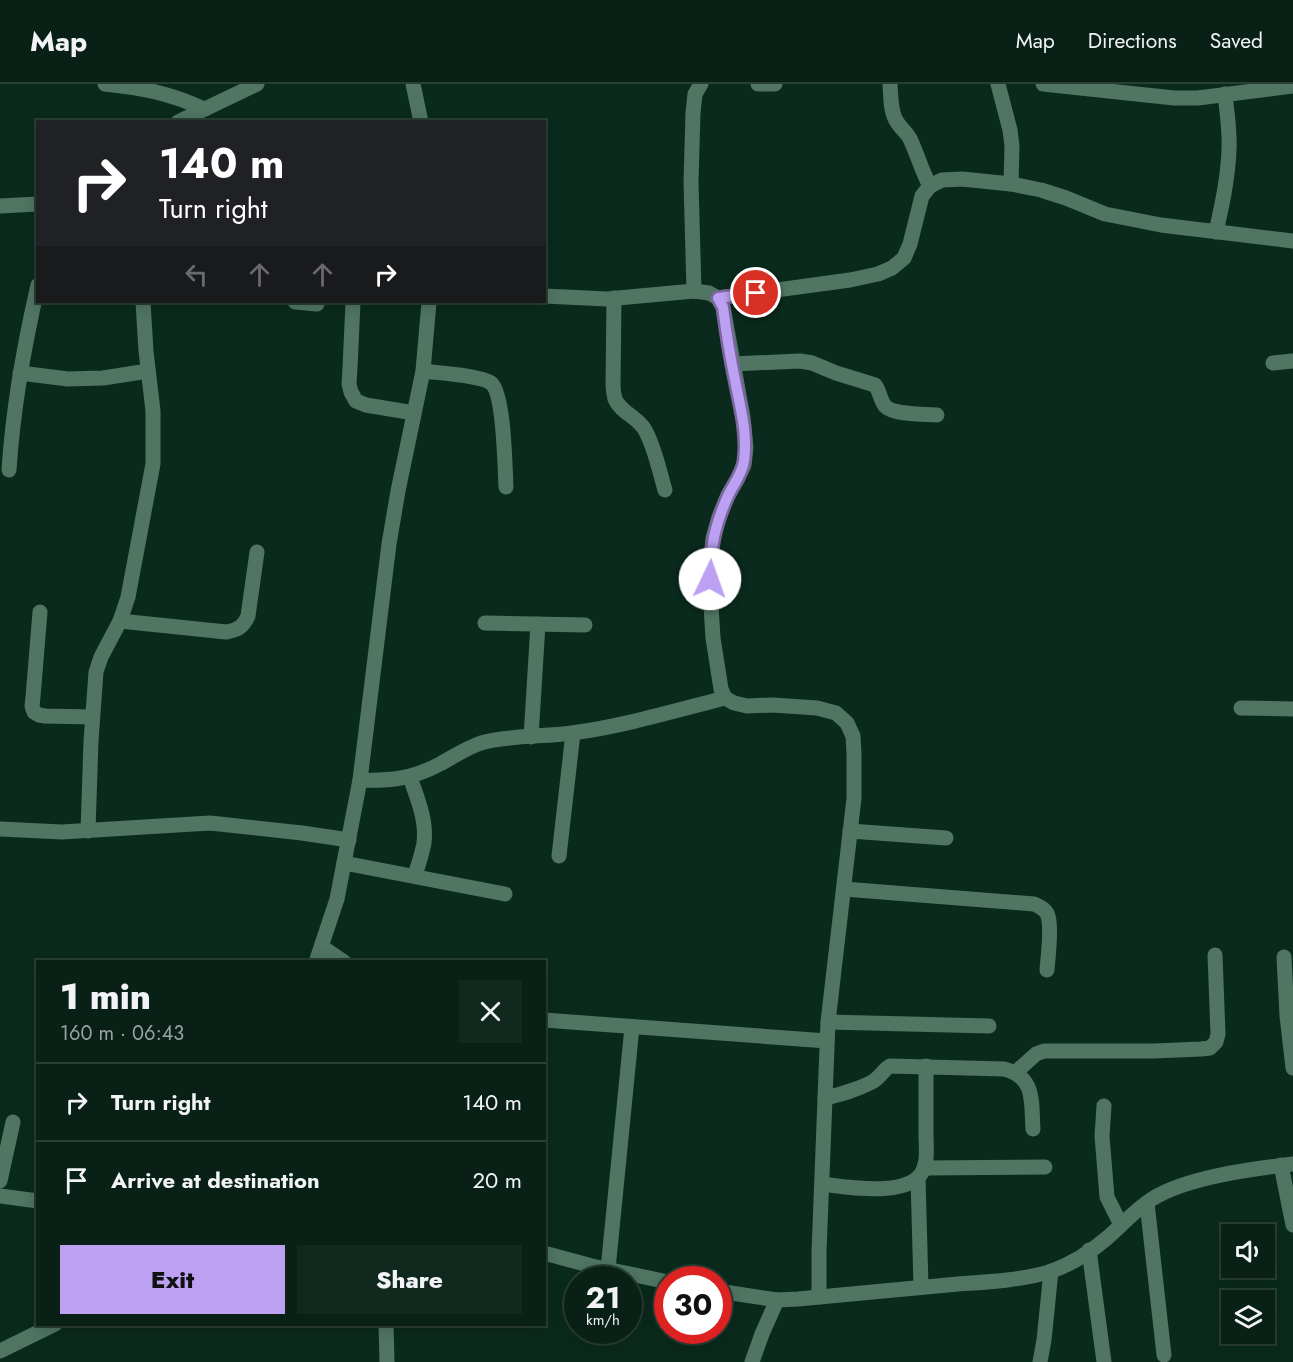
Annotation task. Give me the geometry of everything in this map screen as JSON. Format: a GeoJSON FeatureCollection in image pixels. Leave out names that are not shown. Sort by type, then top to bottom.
{"type":"FeatureCollection","features":[{"type":"Feature","properties":{"kind":"street"},"geometry":{"type":"LineString","coordinates":[[105,84],[161,92],[204,109]]}},
{"type":"Feature","properties":{"kind":"street"},"geometry":{"type":"LineString","coordinates":[[182,120],[257,84]]}},
{"type":"Feature","properties":{"kind":"street"},"geometry":{"type":"LineString","coordinates":[[413,84],[421,120]]}},
{"type":"Feature","properties":{"kind":"street"},"geometry":{"type":"LineString","coordinates":[[693,291],[691,182],[693,113],[695,94],[701,84]]}},
{"type":"Feature","properties":{"kind":"street"},"geometry":{"type":"LineString","coordinates":[[758,84],[775,84]]}},
{"type":"Feature","properties":{"kind":"street"},"geometry":{"type":"LineString","coordinates":[[890,84],[895,120],[908,134],[922,172],[930,186]]}},
{"type":"Feature","properties":{"kind":"street"},"geometry":{"type":"LineString","coordinates":[[998,84],[1010,130],[1011,184]]}},
{"type":"Feature","properties":{"kind":"street"},"geometry":{"type":"LineString","coordinates":[[1043,84],[1174,98],[1198,98],[1293,86]]}},
{"type":"Feature","properties":{"kind":"street"},"geometry":{"type":"LineString","coordinates":[[1216,232],[1227,180],[1229,126],[1225,94]]}},
{"type":"Feature","properties":{"kind":"street"},"geometry":{"type":"LineString","coordinates":[[718,298],[850,280],[878,274],[892,268],[904,258],[910,244],[922,196],[930,186],[942,180],[962,179],[1011,184],[1050,193],[1105,214],[1161,225],[1293,241]]}},
{"type":"Feature","properties":{"kind":"street"},"geometry":{"type":"LineString","coordinates":[[0,206],[36,204]]}},
{"type":"Feature","properties":{"kind":"street"},"geometry":{"type":"LineString","coordinates":[[546,296],[614,298],[693,291],[709,292],[718,298],[723,307],[743,417],[746,448],[744,465],[719,517],[711,556],[713,638],[721,689],[725,698],[747,706],[817,708],[836,713],[847,723],[853,736],[854,798],[828,1022],[819,1297]]}},
{"type":"Feature","properties":{"kind":"street"},"geometry":{"type":"LineString","coordinates":[[9,470],[20,373],[36,295]]}},
{"type":"Feature","properties":{"kind":"street"},"geometry":{"type":"LineString","coordinates":[[614,298],[612,385],[615,398],[620,406],[637,419],[644,428],[650,440],[665,490]]}},
{"type":"Feature","properties":{"kind":"street"},"geometry":{"type":"LineString","coordinates":[[88,831],[96,672],[101,657],[120,621],[128,597],[153,464],[153,411],[142,303]]}},
{"type":"Feature","properties":{"kind":"street"},"geometry":{"type":"LineString","coordinates":[[306,303],[317,304]]}},
{"type":"Feature","properties":{"kind":"street"},"geometry":{"type":"LineString","coordinates":[[353,303],[349,384],[351,392],[357,400],[366,405],[414,413]]}},
{"type":"Feature","properties":{"kind":"street"},"geometry":{"type":"LineString","coordinates":[[317,960],[337,899],[360,780],[389,544],[423,371],[429,303]]}},
{"type":"Feature","properties":{"kind":"street"},"geometry":{"type":"LineString","coordinates":[[1273,363],[1293,361]]}},
{"type":"Feature","properties":{"kind":"street"},"geometry":{"type":"LineString","coordinates":[[732,364],[812,363],[836,373],[875,384],[887,409],[937,415]]}},
{"type":"Feature","properties":{"kind":"street"},"geometry":{"type":"LineString","coordinates":[[20,373],[80,379],[148,371]]}},
{"type":"Feature","properties":{"kind":"street"},"geometry":{"type":"LineString","coordinates":[[423,371],[471,377],[491,383],[499,399],[506,487]]}},
{"type":"Feature","properties":{"kind":"street"},"geometry":{"type":"LineString","coordinates":[[120,621],[215,631],[236,631],[244,626],[248,616],[257,552]]}},
{"type":"Feature","properties":{"kind":"street"},"geometry":{"type":"LineString","coordinates":[[40,612],[32,706],[34,712],[45,716],[92,717]]}},
{"type":"Feature","properties":{"kind":"street"},"geometry":{"type":"LineString","coordinates":[[484,623],[585,625]]}},
{"type":"Feature","properties":{"kind":"street"},"geometry":{"type":"LineString","coordinates":[[531,737],[538,624]]}},
{"type":"Feature","properties":{"kind":"street"},"geometry":{"type":"LineString","coordinates":[[360,780],[384,781],[410,777],[480,744],[498,740],[573,733],[725,698]]}},
{"type":"Feature","properties":{"kind":"street"},"geometry":{"type":"LineString","coordinates":[[1241,708],[1293,709]]}},
{"type":"Feature","properties":{"kind":"street"},"geometry":{"type":"LineString","coordinates":[[559,856],[573,733]]}},
{"type":"Feature","properties":{"kind":"street"},"geometry":{"type":"LineString","coordinates":[[410,777],[422,811],[424,827],[424,843],[415,876]]}},
{"type":"Feature","properties":{"kind":"street"},"geometry":{"type":"LineString","coordinates":[[0,829],[43,832],[88,831],[210,823],[349,840]]}},
{"type":"Feature","properties":{"kind":"street"},"geometry":{"type":"LineString","coordinates":[[850,831],[946,838]]}},
{"type":"Feature","properties":{"kind":"street"},"geometry":{"type":"LineString","coordinates":[[344,863],[505,894]]}},
{"type":"Feature","properties":{"kind":"street"},"geometry":{"type":"LineString","coordinates":[[844,889],[1034,904],[1044,909],[1048,916],[1047,970]]}},
{"type":"Feature","properties":{"kind":"street"},"geometry":{"type":"LineString","coordinates":[[322,946],[341,960]]}},
{"type":"Feature","properties":{"kind":"street"},"geometry":{"type":"LineString","coordinates":[[1016,1072],[1036,1054],[1044,1051],[1154,1051],[1210,1048],[1216,1042],[1218,1034],[1215,955]]}},
{"type":"Feature","properties":{"kind":"street"},"geometry":{"type":"LineString","coordinates":[[1284,957],[1293,1068]]}},
{"type":"Feature","properties":{"kind":"street"},"geometry":{"type":"LineString","coordinates":[[546,1020],[827,1041]]}},
{"type":"Feature","properties":{"kind":"street"},"geometry":{"type":"LineString","coordinates":[[828,1022],[989,1026]]}},
{"type":"Feature","properties":{"kind":"street"},"geometry":{"type":"LineString","coordinates":[[608,1266],[632,1027]]}},
{"type":"Feature","properties":{"kind":"street"},"geometry":{"type":"LineString","coordinates":[[825,1098],[853,1091],[873,1082],[890,1066],[1005,1069],[1016,1072],[1024,1078],[1028,1087],[1033,1128]]}},
{"type":"Feature","properties":{"kind":"street"},"geometry":{"type":"LineString","coordinates":[[921,1287],[921,1173],[926,1150],[926,1066]]}},
{"type":"Feature","properties":{"kind":"street"},"geometry":{"type":"LineString","coordinates":[[1104,1106],[1102,1136],[1107,1197],[1121,1225]]}},
{"type":"Feature","properties":{"kind":"street"},"geometry":{"type":"LineString","coordinates":[[0,1181],[13,1122]]}},
{"type":"Feature","properties":{"kind":"street"},"geometry":{"type":"LineString","coordinates":[[732,1293],[777,1300],[1011,1280],[1051,1271],[1073,1262],[1106,1239],[1147,1203],[1177,1187],[1249,1170],[1287,1165],[1293,1225]]}},
{"type":"Feature","properties":{"kind":"street"},"geometry":{"type":"LineString","coordinates":[[822,1184],[889,1189],[906,1185],[921,1173],[1045,1167]]}},
{"type":"Feature","properties":{"kind":"street"},"geometry":{"type":"LineString","coordinates":[[0,1196],[36,1201]]}},
{"type":"Feature","properties":{"kind":"street"},"geometry":{"type":"LineString","coordinates":[[1147,1203],[1164,1355]]}},
{"type":"Feature","properties":{"kind":"street"},"geometry":{"type":"LineString","coordinates":[[1089,1250],[1104,1362]]}},
{"type":"Feature","properties":{"kind":"street"},"geometry":{"type":"LineString","coordinates":[[546,1254],[595,1266]]}},
{"type":"Feature","properties":{"kind":"street"},"geometry":{"type":"LineString","coordinates":[[1040,1362],[1051,1271]]}},
{"type":"Feature","properties":{"kind":"street"},"geometry":{"type":"LineString","coordinates":[[752,1362],[777,1300]]}},
{"type":"Feature","properties":{"kind":"street"},"geometry":{"type":"LineString","coordinates":[[0,1351],[51,1326]]}},
{"type":"Feature","properties":{"kind":"street"},"geometry":{"type":"LineString","coordinates":[[386,1326],[387,1362]]}},
{"type":"Feature","properties":{"kind":"route"},"geometry":{"type":"LineString","coordinates":[[710,579],[713,538],[728,495],[744,465],[746,448],[743,417],[723,307],[718,298],[756,293]]}}]}
